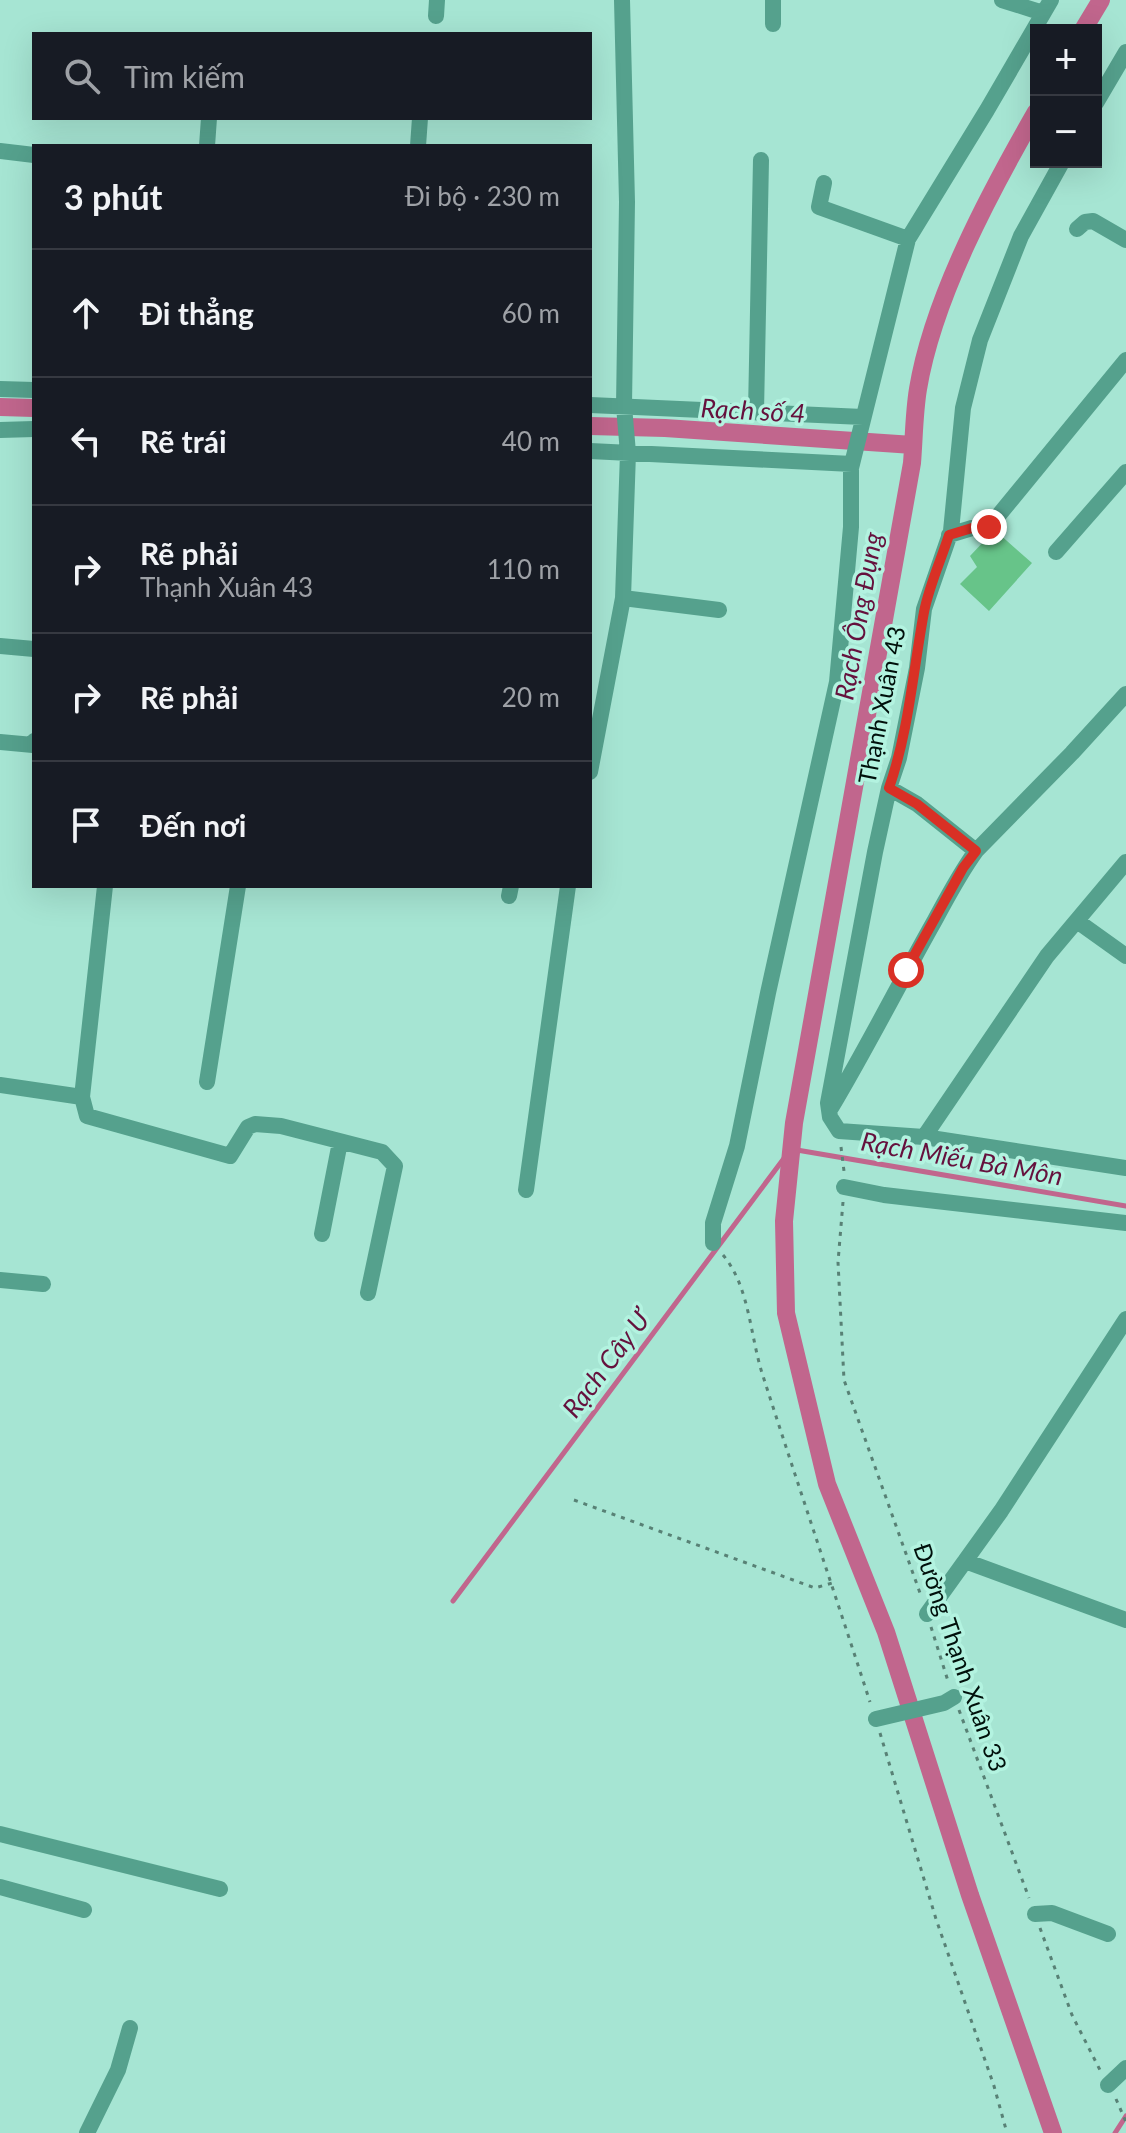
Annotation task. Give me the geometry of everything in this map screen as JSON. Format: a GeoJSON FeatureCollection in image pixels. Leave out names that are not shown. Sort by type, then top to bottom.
{"type":"FeatureCollection","features":[{"type":"Feature","properties":{"kind":"street"},"geometry":{"type":"LineString","coordinates":[[592,761],[623,598],[628,452],[624,407],[627,202],[622,0]]}},
{"type":"Feature","properties":{"kind":"street"},"geometry":{"type":"LineString","coordinates":[[773,0],[773,24]]}},
{"type":"Feature","properties":{"kind":"street"},"geometry":{"type":"LineString","coordinates":[[713,1243],[713,1223],[737,1146],[837,682],[851,527],[852,464],[908,239],[1047,7],[1002,0]]}},
{"type":"Feature","properties":{"kind":"street"},"geometry":{"type":"LineString","coordinates":[[1100,96],[1126,52]]}},
{"type":"Feature","properties":{"kind":"street"},"geometry":{"type":"LineString","coordinates":[[207,144],[209,120]]}},
{"type":"Feature","properties":{"kind":"street"},"geometry":{"type":"LineString","coordinates":[[418,144],[420,120]]}},
{"type":"Feature","properties":{"kind":"street"},"geometry":{"type":"LineString","coordinates":[[0,151],[32,155]]}},
{"type":"Feature","properties":{"kind":"street"},"geometry":{"type":"LineString","coordinates":[[756,412],[761,160]]}},
{"type":"Feature","properties":{"kind":"street","name":"Thạnh Xuân 43"},"geometry":{"type":"LineString","coordinates":[[829,1112],[843,1015],[917,668],[924,609],[949,535],[963,408],[980,340],[1021,236],[1059,168]]}},
{"type":"Feature","properties":{"kind":"street"},"geometry":{"type":"LineString","coordinates":[[824,183],[819,207],[908,239]]}},
{"type":"Feature","properties":{"kind":"street"},"geometry":{"type":"LineString","coordinates":[[1077,229],[1085,222],[1093,221],[1126,240]]}},
{"type":"Feature","properties":{"kind":"street"},"geometry":{"type":"LineString","coordinates":[[949,535],[989,527],[1126,360]]}},
{"type":"Feature","properties":{"kind":"street"},"geometry":{"type":"LineString","coordinates":[[0,389],[32,390]]}},
{"type":"Feature","properties":{"kind":"street"},"geometry":{"type":"LineString","coordinates":[[592,405],[863,418]]}},
{"type":"Feature","properties":{"kind":"street"},"geometry":{"type":"LineString","coordinates":[[0,430],[32,429]]}},
{"type":"Feature","properties":{"kind":"street"},"geometry":{"type":"LineString","coordinates":[[592,451],[852,464]]}},
{"type":"Feature","properties":{"kind":"street"},"geometry":{"type":"LineString","coordinates":[[1056,552],[1126,472]]}},
{"type":"Feature","properties":{"kind":"street"},"geometry":{"type":"LineString","coordinates":[[623,598],[719,610]]}},
{"type":"Feature","properties":{"kind":"street"},"geometry":{"type":"LineString","coordinates":[[0,646],[32,649]]}},
{"type":"Feature","properties":{"kind":"street"},"geometry":{"type":"LineString","coordinates":[[1126,694],[963,868],[829,1112],[839,1134],[924,1137],[1126,1168]]}},
{"type":"Feature","properties":{"kind":"street"},"geometry":{"type":"LineString","coordinates":[[0,742],[32,745]]}},
{"type":"Feature","properties":{"kind":"street"},"geometry":{"type":"LineString","coordinates":[[889,788],[917,804],[976,851]]}},
{"type":"Feature","properties":{"kind":"street"},"geometry":{"type":"LineString","coordinates":[[924,1137],[1047,956],[1126,862]]}},
{"type":"Feature","properties":{"kind":"street"},"geometry":{"type":"LineString","coordinates":[[105,888],[82,1097],[87,1116],[230,1156],[248,1127],[255,1124],[281,1126],[382,1152],[395,1166],[368,1293]]}},
{"type":"Feature","properties":{"kind":"street"},"geometry":{"type":"LineString","coordinates":[[207,1082],[238,888]]}},
{"type":"Feature","properties":{"kind":"street"},"geometry":{"type":"LineString","coordinates":[[526,1190],[568,888]]}},
{"type":"Feature","properties":{"kind":"street"},"geometry":{"type":"LineString","coordinates":[[1077,921],[1126,956]]}},
{"type":"Feature","properties":{"kind":"street"},"geometry":{"type":"LineString","coordinates":[[0,1085],[82,1097]]}},
{"type":"Feature","properties":{"kind":"street"},"geometry":{"type":"LineString","coordinates":[[322,1234],[340,1142]]}},
{"type":"Feature","properties":{"kind":"street"},"geometry":{"type":"LineString","coordinates":[[844,1183],[884,1195],[1126,1223]]}},
{"type":"Feature","properties":{"kind":"street"},"geometry":{"type":"LineString","coordinates":[[0,1280],[43,1284]]}},
{"type":"Feature","properties":{"kind":"street"},"geometry":{"type":"LineString","coordinates":[[927,1614],[1009,1498],[1126,1319]]}},
{"type":"Feature","properties":{"kind":"street"},"geometry":{"type":"LineString","coordinates":[[965,1561],[1126,1620]]}},
{"type":"Feature","properties":{"kind":"street"},"geometry":{"type":"LineString","coordinates":[[881,1718],[949,1700]]}},
{"type":"Feature","properties":{"kind":"street"},"geometry":{"type":"LineString","coordinates":[[0,1834],[220,1889]]}},
{"type":"Feature","properties":{"kind":"street"},"geometry":{"type":"LineString","coordinates":[[0,1887],[84,1910]]}},
{"type":"Feature","properties":{"kind":"street"},"geometry":{"type":"LineString","coordinates":[[1035,1914],[1052,1913],[1108,1934]]}},
{"type":"Feature","properties":{"kind":"street"},"geometry":{"type":"LineString","coordinates":[[87,2133],[118,2070],[130,2028]]}},
{"type":"Feature","properties":{"kind":"street"},"geometry":{"type":"LineString","coordinates":[[1108,2085],[1126,2068]]}},
{"type":"Feature","properties":{"kind":"path","name":"Đường Thạnh Xuân 33"},"geometry":{"type":"LineString","coordinates":[[839,1134],[844,1183],[838,1262],[844,1380],[927,1614],[949,1700],[1072,2015],[1126,2122]]}},
{"type":"Feature","properties":{"kind":"path"},"geometry":{"type":"LineString","coordinates":[[732,1265],[762,1373],[881,1718],[936,1919],[994,2086],[1007,2133]]}},
{"type":"Feature","properties":{"kind":"path"},"geometry":{"type":"LineString","coordinates":[[574,1500],[815,1588],[832,1583]]}},
{"type":"Feature","properties":{"kind":"building"},"geometry":{"type":"Polygon","coordinates":[[[998,533],[1032,563],[989,611],[960,584],[977,567],[970,556],[987,538],[998,533]]]}},
{"type":"Feature","properties":{"kind":"waterway","name":"Rạch Ông Đụng"},"geometry":{"type":"LineString","coordinates":[[1087,24],[1101,0]]}},
{"type":"Feature","properties":{"kind":"waterway","name":"Rạch Ông Đụng"},"geometry":{"type":"LineString","coordinates":[[1030,123],[965,246],[925,354],[917,398],[912,463],[794,1123],[784,1221],[786,1313],[827,1484],[886,1632],[970,1895],[1053,2133]]}},
{"type":"Feature","properties":{"kind":"waterway","name":"Rạch số 4"},"geometry":{"type":"LineString","coordinates":[[0,407],[32,408]]}},
{"type":"Feature","properties":{"kind":"waterway","name":"Rạch số 4"},"geometry":{"type":"LineString","coordinates":[[592,426],[913,445]]}},
{"type":"Feature","properties":{"kind":"waterway","name":"Rạch Cây Ư"},"geometry":{"type":"LineString","coordinates":[[453,1601],[791,1149],[1126,1206]]}},
{"type":"Feature","properties":{"kind":"waterway"},"geometry":{"type":"LineString","coordinates":[[1115,2133],[1126,2116]]}},
{"type":"Feature","properties":{"kind":"route"},"geometry":{"type":"LineString","coordinates":[[906,970],[963,868],[976,851],[917,804],[889,788],[899,758],[917,668],[924,609],[949,535],[989,527]]}},
{"type":"Feature","properties":{"kind":"water label","name":"Rạch Miếu Bà Môn"},"geometry":{"type":"Point","coordinates":[962,1158]}}]}
